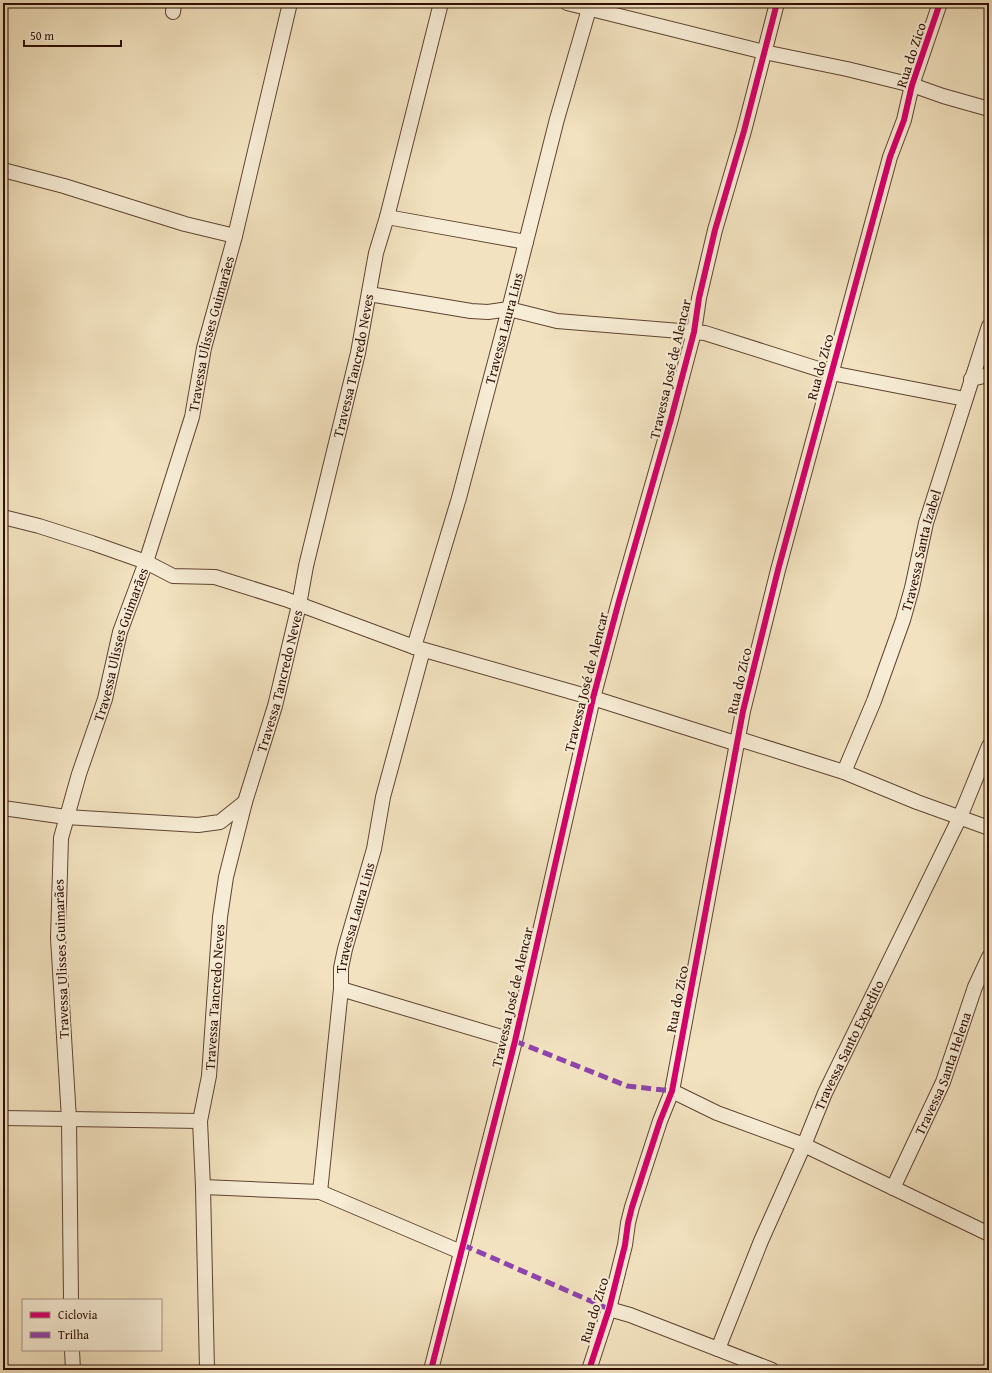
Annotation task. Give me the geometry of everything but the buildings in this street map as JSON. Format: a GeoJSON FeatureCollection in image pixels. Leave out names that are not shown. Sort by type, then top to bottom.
{"type":"FeatureCollection","features":[{"type":"Feature","properties":{"kind":"street","name":"Travessa Ulisses Guimarães"},"geometry":{"type":"LineString","coordinates":[[71,1299],[69,1119],[58,938],[59,853],[66,817],[90,738],[105,699],[120,632],[146,562],[192,417],[204,348],[235,236],[290,3]]}},
{"type":"Feature","properties":{"kind":"street","name":"Travessa Tancredo Neves"},"geometry":{"type":"LineString","coordinates":[[208,1370],[204,1187],[200,1121],[209,1076],[220,917],[226,877],[245,802],[275,706],[299,605],[306,566],[358,353],[373,264],[387,216],[441,3]]}},
{"type":"Feature","properties":{"kind":"street","name":"Travessa José de Alencar"},"geometry":{"type":"LineString","coordinates":[[430,1370],[514,1041],[593,698],[619,600],[672,419],[694,332],[699,298],[712,243],[744,131],[777,3]]}},
{"type":"Feature","properties":{"kind":"street","name":"Rua do Zico"},"geometry":{"type":"LineString","coordinates":[[589,1370],[609,1309],[625,1245],[632,1207],[660,1121],[672,1091],[743,711],[778,570],[890,157],[904,120],[912,85],[940,3]]}},
{"type":"Feature","properties":{"kind":"street"},"geometry":{"type":"LineString","coordinates":[[579,5],[764,52],[847,69],[912,85],[943,96],[989,109]]}},
{"type":"Feature","properties":{"kind":"street","name":"Travessa Laura Lins"},"geometry":{"type":"LineString","coordinates":[[320,1192],[341,989],[341,968],[345,949],[374,848],[383,797],[419,649],[509,309],[557,119],[579,5]]}},
{"type":"Feature","properties":{"kind":"street"},"geometry":{"type":"LineString","coordinates":[[3,170],[64,186],[185,224],[235,236]]}},
{"type":"Feature","properties":{"kind":"street"},"geometry":{"type":"LineString","coordinates":[[387,216],[526,242]]}},
{"type":"Feature","properties":{"kind":"street"},"geometry":{"type":"LineString","coordinates":[[369,294],[471,311],[488,312],[509,309],[556,321],[640,329],[694,332],[713,335],[831,373],[965,399]]}},
{"type":"Feature","properties":{"kind":"street","name":"Travessa Santa Izabel"},"geometry":{"type":"LineString","coordinates":[[844,772],[874,701],[903,620],[912,588],[926,522],[948,459],[971,379],[989,326]]}},
{"type":"Feature","properties":{"kind":"street"},"geometry":{"type":"LineString","coordinates":[[971,379],[989,375]]}},
{"type":"Feature","properties":{"kind":"street"},"geometry":{"type":"LineString","coordinates":[[3,517],[55,531],[146,562],[172,576],[215,577],[299,605],[419,649],[593,698],[844,772],[989,828]]}},
{"type":"Feature","properties":{"kind":"street","name":"Travessa Santo Expedito"},"geometry":{"type":"LineString","coordinates":[[718,1349],[761,1241],[804,1145],[824,1093],[960,817],[989,746]]}},
{"type":"Feature","properties":{"kind":"street"},"geometry":{"type":"LineString","coordinates":[[3,808],[66,817],[198,825],[213,824],[224,820],[245,802]]}},
{"type":"Feature","properties":{"kind":"street","name":"Travessa Santa Helena"},"geometry":{"type":"LineString","coordinates":[[893,1188],[943,1082],[974,987],[989,957]]}},
{"type":"Feature","properties":{"kind":"street"},"geometry":{"type":"LineString","coordinates":[[341,989],[514,1041]]}},
{"type":"Feature","properties":{"kind":"street"},"geometry":{"type":"LineString","coordinates":[[672,1091],[717,1113],[804,1145],[989,1234]]}},
{"type":"Feature","properties":{"kind":"street"},"geometry":{"type":"LineString","coordinates":[[3,1118],[200,1121]]}},
{"type":"Feature","properties":{"kind":"street"},"geometry":{"type":"LineString","coordinates":[[204,1187],[320,1192],[461,1252]]}},
{"type":"Feature","properties":{"kind":"street"},"geometry":{"type":"LineString","coordinates":[[609,1309],[630,1315],[772,1370]]}},
{"type":"Feature","properties":{"kind":"street"},"geometry":{"type":"LineString","coordinates":[[72,1351],[73,1370]]}},
{"type":"Feature","properties":{"kind":"marked path"},"geometry":{"type":"LineString","coordinates":[[3,192],[6,171]]}},
{"type":"Feature","properties":{"kind":"marked path"},"geometry":{"type":"LineString","coordinates":[[515,1041],[627,1086],[672,1091]]}},
{"type":"Feature","properties":{"kind":"marked path"},"geometry":{"type":"LineString","coordinates":[[463,1245],[609,1309]]}},
{"type":"Feature","properties":{"kind":"cycle path"},"geometry":{"type":"LineString","coordinates":[[431,1370],[515,1041],[593,698],[671,419],[694,332],[699,298],[715,230],[744,131],[777,3]]}},
{"type":"Feature","properties":{"kind":"cycle path"},"geometry":{"type":"LineString","coordinates":[[589,1370],[609,1309],[625,1245],[632,1207],[660,1121],[672,1091],[743,711],[778,570],[890,157],[904,120],[912,85],[940,3]]}}]}
